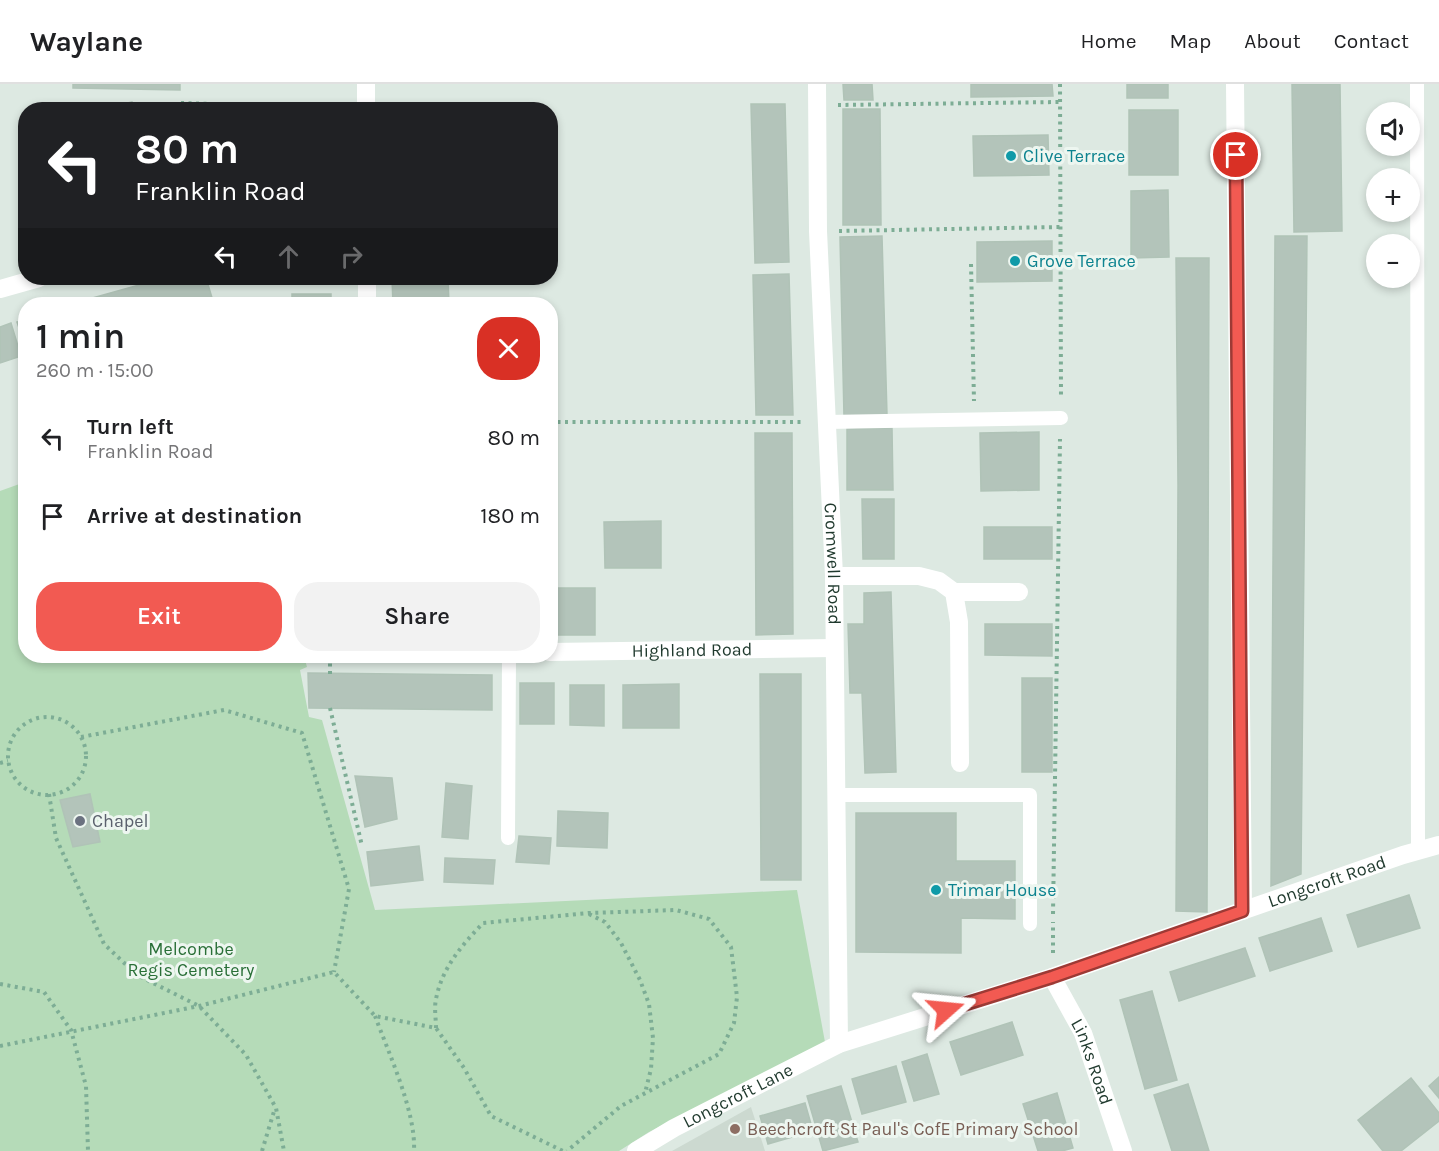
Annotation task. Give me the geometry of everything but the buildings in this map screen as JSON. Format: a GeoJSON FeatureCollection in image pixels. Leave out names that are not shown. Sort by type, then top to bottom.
{"type":"FeatureCollection","features":[{"type":"Feature","properties":{"kind":"street"},"geometry":{"type":"LineString","coordinates":[[366,84],[366,102]]}},
{"type":"Feature","properties":{"kind":"street","name":"Cromwell Road"},"geometry":{"type":"LineString","coordinates":[[817,84],[818,231],[834,576],[839,1044]]}},
{"type":"Feature","properties":{"kind":"street"},"geometry":{"type":"LineString","coordinates":[[1235,84],[1242,911]]}},
{"type":"Feature","properties":{"kind":"street"},"geometry":{"type":"LineString","coordinates":[[0,289],[18,284]]}},
{"type":"Feature","properties":{"kind":"street"},"geometry":{"type":"LineString","coordinates":[[834,576],[919,576],[939,581],[954,592],[1019,592]]}},
{"type":"Feature","properties":{"kind":"street"},"geometry":{"type":"LineString","coordinates":[[954,592],[959,622],[960,763]]}},
{"type":"Feature","properties":{"kind":"street","name":"Highland Road"},"geometry":{"type":"LineString","coordinates":[[558,652],[834,648]]}},
{"type":"Feature","properties":{"kind":"street","name":"Longcroft Road"},"geometry":{"type":"LineString","coordinates":[[839,1044],[1052,977],[1439,845]]}},
{"type":"Feature","properties":{"kind":"street","name":"Links Road"},"geometry":{"type":"LineString","coordinates":[[1052,977],[1083,1033],[1123,1151]]}},
{"type":"Feature","properties":{"kind":"street","name":"Longcroft Lane"},"geometry":{"type":"LineString","coordinates":[[636,1151],[674,1128],[839,1044]]}},
{"type":"Feature","properties":{"kind":"lane"},"geometry":{"type":"LineString","coordinates":[[1417,84],[1419,852]]}},
{"type":"Feature","properties":{"kind":"lane"},"geometry":{"type":"LineString","coordinates":[[826,422],[1061,418]]}},
{"type":"Feature","properties":{"kind":"lane"},"geometry":{"type":"LineString","coordinates":[[508,838],[509,663]]}},
{"type":"Feature","properties":{"kind":"lane"},"geometry":{"type":"LineString","coordinates":[[836,795],[1030,795],[1030,924]]}},
{"type":"Feature","properties":{"kind":"path"},"geometry":{"type":"LineString","coordinates":[[1052,977],[1061,418],[1060,84]]}},
{"type":"Feature","properties":{"kind":"path"},"geometry":{"type":"LineString","coordinates":[[818,106],[1059,102]]}},
{"type":"Feature","properties":{"kind":"path"},"geometry":{"type":"LineString","coordinates":[[818,231],[1060,227]]}},
{"type":"Feature","properties":{"kind":"path"},"geometry":{"type":"LineString","coordinates":[[971,264],[974,419]]}},
{"type":"Feature","properties":{"kind":"path"},"geometry":{"type":"LineString","coordinates":[[558,422],[826,422]]}},
{"type":"Feature","properties":{"kind":"path"},"geometry":{"type":"LineString","coordinates":[[330,663],[330,674]]}},
{"type":"Feature","properties":{"kind":"path"},"geometry":{"type":"LineString","coordinates":[[330,708],[362,846]]}},
{"type":"Feature","properties":{"kind":"path"},"geometry":{"type":"LineString","coordinates":[[81,737],[224,710],[302,733],[349,889],[334,972]]}},
{"type":"Feature","properties":{"kind":"path"},"geometry":{"type":"LineString","coordinates":[[35,718],[61,719],[73,727],[81,737],[85,749],[85,763],[81,775],[62,792],[37,793],[27,789],[11,772],[8,761],[9,747],[14,735],[23,725],[35,718]]}},
{"type":"Feature","properties":{"kind":"path"},"geometry":{"type":"LineString","coordinates":[[0,763],[8,761]]}},
{"type":"Feature","properties":{"kind":"path"},"geometry":{"type":"LineString","coordinates":[[49,794],[56,838],[104,944],[137,975],[199,1006],[246,1055],[276,1108],[285,1151]]}},
{"type":"Feature","properties":{"kind":"path"},"geometry":{"type":"LineString","coordinates":[[676,910],[709,919],[731,947],[737,997],[734,1023],[719,1054],[621,1106],[565,1151],[491,1116],[464,1068],[436,1028],[436,1000],[447,968],[459,949],[483,923],[589,913],[676,910]]}},
{"type":"Feature","properties":{"kind":"path"},"geometry":{"type":"LineString","coordinates":[[589,913],[605,922],[621,943],[650,1004],[653,1038],[651,1069],[645,1093]]}},
{"type":"Feature","properties":{"kind":"path"},"geometry":{"type":"LineString","coordinates":[[0,1046],[199,1006],[334,972]]}},
{"type":"Feature","properties":{"kind":"path"},"geometry":{"type":"LineString","coordinates":[[334,972],[375,1016],[397,1074],[415,1135],[414,1151]]}},
{"type":"Feature","properties":{"kind":"path"},"geometry":{"type":"LineString","coordinates":[[0,984],[44,992],[71,1030],[87,1086],[88,1151]]}},
{"type":"Feature","properties":{"kind":"path"},"geometry":{"type":"LineString","coordinates":[[375,1016],[436,1028]]}},
{"type":"Feature","properties":{"kind":"path"},"geometry":{"type":"LineString","coordinates":[[262,1151],[276,1108]]}},
{"type":"Feature","properties":{"kind":"shaded area","name":"Beechcroft St Paul's CofE Primary School"},"geometry":{"type":"Polygon","coordinates":[[[751,1107],[765,1151],[672,1151],[751,1107]]]}},
{"type":"Feature","properties":{"kind":"green space","name":"Melcombe Regis Cemetery"},"geometry":{"type":"Polygon","coordinates":[[[18,485],[18,663],[306,663],[307,667],[300,670],[309,717],[322,720],[375,910],[797,890],[825,1042],[649,1132],[619,1151],[0,1151],[0,491],[18,485]]]}},
{"type":"Feature","properties":{"kind":"place","name":"Clive Terrace"},"geometry":{"type":"Point","coordinates":[1011,156]}},
{"type":"Feature","properties":{"kind":"place","name":"Grove Terrace"},"geometry":{"type":"Point","coordinates":[1015,261]}},
{"type":"Feature","properties":{"kind":"place","name":"Chapel"},"geometry":{"type":"Point","coordinates":[80,821]}},
{"type":"Feature","properties":{"kind":"place","name":"Trimar House"},"geometry":{"type":"Point","coordinates":[936,890]}},
{"type":"Feature","properties":{"kind":"place","name":"Beechcroft St Paul's CofE Primary School"},"geometry":{"type":"Point","coordinates":[735,1129]}},
{"type":"Feature","properties":{"kind":"route"},"geometry":{"type":"LineString","coordinates":[[946,1010],[1052,977],[1242,911],[1236,155]]}}]}
